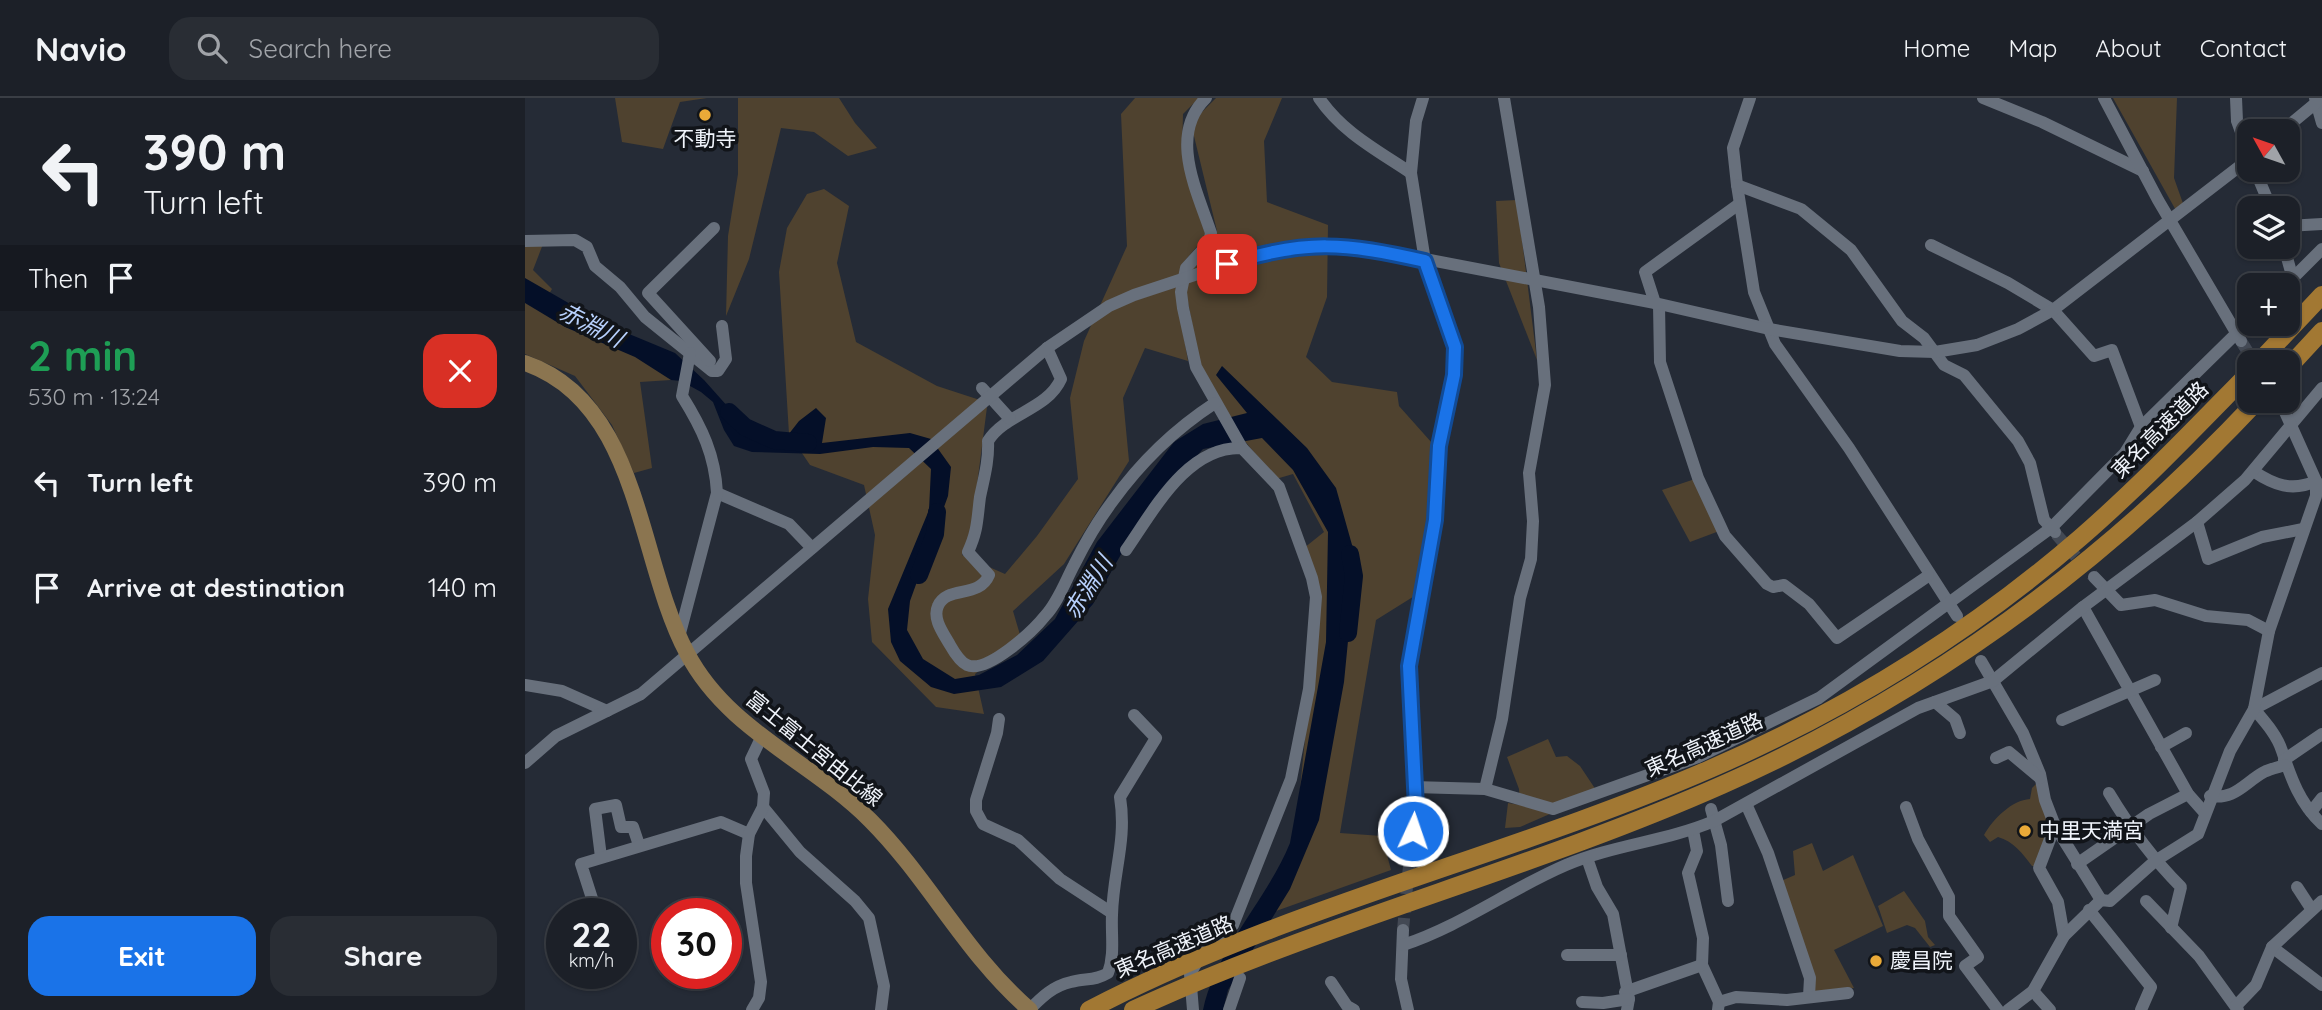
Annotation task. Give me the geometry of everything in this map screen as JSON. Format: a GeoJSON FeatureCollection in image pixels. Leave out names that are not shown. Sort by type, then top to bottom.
{"type":"FeatureCollection","features":[{"type":"Feature","properties":{"kind":"highway"},"geometry":{"type":"LineString","coordinates":[[2270,350],[2322,295]]}},
{"type":"Feature","properties":{"kind":"highway"},"geometry":{"type":"LineString","coordinates":[[2300,355],[2322,331]]}},
{"type":"Feature","properties":{"kind":"highway","name":"東名高速道路"},"geometry":{"type":"LineString","coordinates":[[1089,1010],[1252,938],[1615,808],[1710,769],[1806,723],[1911,664],[2011,594],[2081,537],[2136,487],[2237,385]]}},
{"type":"Feature","properties":{"kind":"highway","name":"東名高速道路"},"geometry":{"type":"LineString","coordinates":[[1133,1010],[1258,956],[1584,840],[1718,787],[1869,712],[1970,648],[2098,553],[2186,474],[2245,413]]}},
{"type":"Feature","properties":{"kind":"main road","name":"富士富士宮由比線"},"geometry":{"type":"LineString","coordinates":[[525,363],[570,387],[600,420],[623,469],[679,637],[688,655],[715,693],[761,738],[810,770],[869,819],[988,969],[1030,1010]]}},
{"type":"Feature","properties":{"kind":"street"},"geometry":{"type":"LineString","coordinates":[[1198,1008],[1190,974],[1203,950],[1233,925],[1291,779],[1310,689],[1316,597],[1312,578],[1279,487],[1243,448],[1196,367],[1181,292],[1186,268],[1209,243],[1211,233],[1186,147],[1190,119],[1206,98]]}},
{"type":"Feature","properties":{"kind":"street"},"geometry":{"type":"LineString","coordinates":[[1319,98],[1329,113],[1357,139],[1411,173]]}},
{"type":"Feature","properties":{"kind":"street"},"geometry":{"type":"LineString","coordinates":[[1410,855],[1416,807],[1409,666],[1435,520],[1439,446],[1454,375],[1455,347],[1425,261],[1411,173],[1416,121],[1423,98]]}},
{"type":"Feature","properties":{"kind":"street"},"geometry":{"type":"LineString","coordinates":[[1485,789],[1501,719],[1520,597],[1531,559],[1533,521],[1529,473],[1545,385],[1534,281],[1504,98]]}},
{"type":"Feature","properties":{"kind":"street"},"geometry":{"type":"LineString","coordinates":[[1750,98],[1733,149],[1754,292],[1775,344],[1849,448],[1957,616]]}},
{"type":"Feature","properties":{"kind":"street"},"geometry":{"type":"LineString","coordinates":[[1983,98],[2042,122],[2143,171]]}},
{"type":"Feature","properties":{"kind":"street"},"geometry":{"type":"LineString","coordinates":[[1413,787],[1485,789],[1553,809],[1698,757],[1819,698],[2054,531],[2125,453],[2141,426],[2238,338],[2158,200],[2104,98]]}},
{"type":"Feature","properties":{"kind":"street"},"geometry":{"type":"LineString","coordinates":[[2236,98],[2237,121]]}},
{"type":"Feature","properties":{"kind":"street"},"geometry":{"type":"LineString","coordinates":[[2318,100],[2322,123]]}},
{"type":"Feature","properties":{"kind":"street"},"geometry":{"type":"LineString","coordinates":[[2296,119],[2318,100]]}},
{"type":"Feature","properties":{"kind":"street"},"geometry":{"type":"LineString","coordinates":[[525,763],[556,736],[641,694],[1047,348],[1109,306],[1134,295],[1290,247],[1357,246],[1657,304],[1769,329],[1900,351],[1935,352],[1977,345],[2018,329],[2053,310],[2237,166]]}},
{"type":"Feature","properties":{"kind":"street"},"geometry":{"type":"LineString","coordinates":[[1737,185],[1801,209],[1851,250],[1893,310],[1924,338],[1944,365],[1965,374],[2018,441],[2030,463],[2044,520],[2054,531]]}},
{"type":"Feature","properties":{"kind":"street"},"geometry":{"type":"LineString","coordinates":[[1739,204],[1645,272],[1657,304],[1660,362],[1698,478],[1725,536],[1766,584],[1773,587],[1784,585],[1809,604],[1837,638],[1929,576]]}},
{"type":"Feature","properties":{"kind":"street"},"geometry":{"type":"LineString","coordinates":[[2300,225],[2322,224]]}},
{"type":"Feature","properties":{"kind":"street"},"geometry":{"type":"LineString","coordinates":[[714,228],[648,293],[718,371]]}},
{"type":"Feature","properties":{"kind":"street"},"geometry":{"type":"LineString","coordinates":[[525,241],[575,240],[587,247],[595,266],[620,287],[645,317],[689,357],[712,371],[718,371]]}},
{"type":"Feature","properties":{"kind":"street"},"geometry":{"type":"LineString","coordinates":[[1931,245],[1997,277],[2053,310],[2094,356],[2112,350],[2141,426]]}},
{"type":"Feature","properties":{"kind":"street"},"geometry":{"type":"LineString","coordinates":[[2298,273],[2322,248]]}},
{"type":"Feature","properties":{"kind":"street"},"geometry":{"type":"LineString","coordinates":[[718,371],[726,359],[722,326]]}},
{"type":"Feature","properties":{"kind":"street"},"geometry":{"type":"LineString","coordinates":[[1047,348],[1058,367],[1061,379],[1056,390],[1034,407],[1010,419],[988,441],[988,467],[980,498],[979,529],[968,552],[989,575],[986,583],[976,590],[943,599],[936,617],[952,648],[968,666],[978,666],[1019,643],[1046,615],[1088,538],[1113,500],[1166,439],[1217,407]]}},
{"type":"Feature","properties":{"kind":"street"},"geometry":{"type":"LineString","coordinates":[[679,637],[692,577],[717,493],[716,470],[704,432],[682,396],[681,386],[689,357]]}},
{"type":"Feature","properties":{"kind":"street"},"geometry":{"type":"LineString","coordinates":[[982,388],[1010,419]]}},
{"type":"Feature","properties":{"kind":"street"},"geometry":{"type":"LineString","coordinates":[[1403,945],[1430,936],[1566,865],[1693,830],[1713,815],[1747,806],[1918,708],[1993,681],[2083,607],[2197,522],[2253,471],[2322,388]]}},
{"type":"Feature","properties":{"kind":"street"},"geometry":{"type":"LineString","coordinates":[[2008,1010],[2033,991],[2064,936],[2089,910],[2101,900],[2110,901],[2155,861],[2198,834],[2210,796],[2230,751],[2254,709],[2269,631],[2303,529],[2319,493],[2285,413]]}},
{"type":"Feature","properties":{"kind":"street"},"geometry":{"type":"LineString","coordinates":[[1126,550],[1191,466],[1223,447],[1243,448]]}},
{"type":"Feature","properties":{"kind":"street"},"geometry":{"type":"LineString","coordinates":[[2253,471],[2274,485],[2319,493]]}},
{"type":"Feature","properties":{"kind":"street"},"geometry":{"type":"LineString","coordinates":[[717,493],[789,524],[812,548]]}},
{"type":"Feature","properties":{"kind":"street"},"geometry":{"type":"LineString","coordinates":[[2197,522],[2207,559],[2262,537],[2303,529]]}},
{"type":"Feature","properties":{"kind":"street"},"geometry":{"type":"LineString","coordinates":[[2094,577],[2104,591],[2121,605],[2155,600],[2206,615],[2248,620],[2269,631]]}},
{"type":"Feature","properties":{"kind":"street"},"geometry":{"type":"LineString","coordinates":[[2083,607],[2188,794],[2204,812]]}},
{"type":"Feature","properties":{"kind":"street"},"geometry":{"type":"LineString","coordinates":[[1981,660],[2023,733],[2041,778],[2055,826],[2101,900]]}},
{"type":"Feature","properties":{"kind":"street"},"geometry":{"type":"LineString","coordinates":[[2254,709],[2322,673]]}},
{"type":"Feature","properties":{"kind":"street"},"geometry":{"type":"LineString","coordinates":[[2062,720],[2155,680]]}},
{"type":"Feature","properties":{"kind":"street"},"geometry":{"type":"LineString","coordinates":[[525,685],[562,691],[607,711]]}},
{"type":"Feature","properties":{"kind":"street"},"geometry":{"type":"LineString","coordinates":[[1935,702],[1955,719],[1960,733]]}},
{"type":"Feature","properties":{"kind":"street"},"geometry":{"type":"LineString","coordinates":[[2254,709],[2272,730],[2311,812],[2322,824]]}},
{"type":"Feature","properties":{"kind":"street"},"geometry":{"type":"LineString","coordinates":[[1030,1010],[1050,990],[1072,981],[1096,981],[1108,974],[1113,959],[1112,914],[1125,825],[1120,796],[1156,738],[1134,715]]}},
{"type":"Feature","properties":{"kind":"street"},"geometry":{"type":"LineString","coordinates":[[999,719],[976,800],[976,811],[983,824],[1018,840],[1060,879],[1112,914]]}},
{"type":"Feature","properties":{"kind":"street"},"geometry":{"type":"LineString","coordinates":[[2161,747],[2186,733]]}},
{"type":"Feature","properties":{"kind":"street"},"geometry":{"type":"LineString","coordinates":[[2210,796],[2223,798],[2235,794],[2322,734]]}},
{"type":"Feature","properties":{"kind":"street"},"geometry":{"type":"LineString","coordinates":[[752,1010],[759,998],[761,982],[746,883],[749,834],[762,807],[764,793],[751,759],[761,738]]}},
{"type":"Feature","properties":{"kind":"street"},"geometry":{"type":"LineString","coordinates":[[1996,758],[2009,752],[2037,778],[2041,778]]}},
{"type":"Feature","properties":{"kind":"street"},"geometry":{"type":"LineString","coordinates":[[2109,793],[2155,861],[2181,887],[2171,928]]}},
{"type":"Feature","properties":{"kind":"street"},"geometry":{"type":"LineString","coordinates":[[2077,864],[2129,826],[2188,794]]}},
{"type":"Feature","properties":{"kind":"street"},"geometry":{"type":"LineString","coordinates":[[2311,812],[2322,798]]}},
{"type":"Feature","properties":{"kind":"street"},"geometry":{"type":"LineString","coordinates":[[601,857],[595,808],[616,805],[621,827],[633,827],[639,845]]}},
{"type":"Feature","properties":{"kind":"street"},"geometry":{"type":"LineString","coordinates":[[1747,806],[1768,853],[1810,978],[1809,996]]}},
{"type":"Feature","properties":{"kind":"street"},"geometry":{"type":"LineString","coordinates":[[762,807],[800,852],[855,901],[869,918],[884,986],[881,1010]]}},
{"type":"Feature","properties":{"kind":"street"},"geometry":{"type":"LineString","coordinates":[[1906,807],[1918,839],[1949,897],[1949,916],[1977,957],[1965,966],[1998,1010]]}},
{"type":"Feature","properties":{"kind":"street"},"geometry":{"type":"LineString","coordinates":[[1713,815],[1721,845],[1728,901]]}},
{"type":"Feature","properties":{"kind":"street"},"geometry":{"type":"LineString","coordinates":[[592,898],[580,864],[721,822],[749,834]]}},
{"type":"Feature","properties":{"kind":"street"},"geometry":{"type":"LineString","coordinates":[[2055,826],[2039,868],[2058,902],[2064,936]]}},
{"type":"Feature","properties":{"kind":"street"},"geometry":{"type":"LineString","coordinates":[[1693,830],[1697,851],[1688,873],[1703,938],[1702,965],[1719,1006],[1736,997],[1787,1000],[1848,993]]}},
{"type":"Feature","properties":{"kind":"street"},"geometry":{"type":"LineString","coordinates":[[1587,858],[1597,887],[1612,914],[1627,1000]]}},
{"type":"Feature","properties":{"kind":"street"},"geometry":{"type":"LineString","coordinates":[[2146,901],[2199,956],[2237,1008],[2256,985],[2272,947],[2317,905],[2297,887]]}},
{"type":"Feature","properties":{"kind":"street"},"geometry":{"type":"LineString","coordinates":[[2089,910],[2151,987],[2141,1010]]}},
{"type":"Feature","properties":{"kind":"street"},"geometry":{"type":"LineString","coordinates":[[1402,930],[1401,979],[1408,1010]]}},
{"type":"Feature","properties":{"kind":"street"},"geometry":{"type":"LineString","coordinates":[[2272,947],[2322,985]]}},
{"type":"Feature","properties":{"kind":"street"},"geometry":{"type":"LineString","coordinates":[[1567,955],[1621,955]]}},
{"type":"Feature","properties":{"kind":"street"},"geometry":{"type":"LineString","coordinates":[[1582,1002],[1627,1000],[1702,965]]}},
{"type":"Feature","properties":{"kind":"street"},"geometry":{"type":"LineString","coordinates":[[1229,1010],[1240,978]]}},
{"type":"Feature","properties":{"kind":"street"},"geometry":{"type":"LineString","coordinates":[[1331,982],[1347,1006],[1354,1010]]}},
{"type":"Feature","properties":{"kind":"street"},"geometry":{"type":"LineString","coordinates":[[2033,991],[2050,1010]]}},
{"type":"Feature","properties":{"kind":"shaded area"},"geometry":{"type":"Polygon","coordinates":[[[615,98],[707,98],[680,102],[663,149],[622,142],[615,98]]]}},
{"type":"Feature","properties":{"kind":"shaded area"},"geometry":{"type":"Polygon","coordinates":[[[738,98],[839,98],[855,123],[877,148],[848,156],[814,132],[781,128],[749,259],[726,316],[728,236],[738,174],[738,98]]]}},
{"type":"Feature","properties":{"kind":"shaded area"},"geometry":{"type":"Polygon","coordinates":[[[1135,98],[1199,98],[1183,114],[1182,154],[1206,236],[1182,264],[1176,290],[1188,361],[1145,348],[1123,398],[1129,461],[1064,564],[1013,611],[1021,638],[975,674],[984,714],[936,707],[872,642],[868,599],[875,535],[864,485],[810,465],[789,434],[779,272],[787,228],[807,194],[824,189],[849,206],[837,263],[856,342],[937,386],[983,401],[987,407],[971,532],[962,555],[1005,574],[1037,536],[1078,479],[1070,398],[1084,341],[1127,246],[1121,114],[1135,98]]]}},
{"type":"Feature","properties":{"kind":"shaded area"},"geometry":{"type":"Polygon","coordinates":[[[1216,98],[1282,98],[1264,141],[1267,202],[1328,225],[1327,297],[1306,357],[1332,382],[1397,392],[1399,406],[1432,443],[1430,537],[1416,595],[1376,620],[1340,833],[1382,836],[1391,870],[1276,911],[1292,869],[1306,729],[1316,597],[1304,548],[1324,532],[1293,474],[1276,479],[1230,423],[1200,364],[1184,282],[1212,245],[1217,231],[1193,132],[1196,118],[1216,98]]]}},
{"type":"Feature","properties":{"kind":"shaded area"},"geometry":{"type":"Polygon","coordinates":[[[2113,98],[2177,98],[2174,178],[2185,209],[2178,214],[2113,98]]]}},
{"type":"Feature","properties":{"kind":"shaded area"},"geometry":{"type":"Polygon","coordinates":[[[1517,200],[1537,360],[1499,263],[1496,201],[1517,200]]]}},
{"type":"Feature","properties":{"kind":"shaded area"},"geometry":{"type":"Polygon","coordinates":[[[525,242],[543,244],[533,270],[552,289],[542,306],[603,339],[616,328],[678,358],[671,380],[640,382],[652,468],[634,473],[612,425],[575,376],[525,354],[525,242]]]}},
{"type":"Feature","properties":{"kind":"shaded area"},"geometry":{"type":"Polygon","coordinates":[[[1698,478],[1722,530],[1690,542],[1662,490],[1698,478]]]}},
{"type":"Feature","properties":{"kind":"shaded area"},"geometry":{"type":"Polygon","coordinates":[[[1548,739],[1556,757],[1567,756],[1580,766],[1598,793],[1520,827],[1505,828],[1508,803],[1520,805],[1519,789],[1507,757],[1548,739]]]}},
{"type":"Feature","properties":{"kind":"shaded area"},"geometry":{"type":"Polygon","coordinates":[[[2038,782],[2053,826],[2040,866],[2032,866],[2013,845],[1998,837],[1990,842],[1984,835],[2004,811],[2016,803],[2030,799],[2032,788],[2038,782]]]}},
{"type":"Feature","properties":{"kind":"shaded area"},"geometry":{"type":"Polygon","coordinates":[[[1812,843],[1823,871],[1853,855],[1883,926],[1834,950],[1854,988],[1812,993],[1781,881],[1795,875],[1793,851],[1812,843]]]}},
{"type":"Feature","properties":{"kind":"shaded area"},"geometry":{"type":"Polygon","coordinates":[[[1904,891],[1925,921],[1928,937],[1935,945],[1930,947],[1915,928],[1907,925],[1887,933],[1878,906],[1904,891]]]}},
{"type":"Feature","properties":{"kind":"water"},"geometry":{"type":"Polygon","coordinates":[[[525,278],[605,324],[675,353],[704,380],[754,436],[781,444],[799,421],[816,408],[826,418],[822,443],[910,433],[931,439],[951,467],[948,496],[910,601],[907,630],[923,659],[955,679],[979,675],[1017,655],[1055,619],[1097,542],[1174,442],[1203,424],[1247,413],[1216,375],[1222,366],[1307,448],[1336,488],[1356,559],[1344,682],[1319,820],[1290,889],[1228,990],[1223,1010],[1203,1010],[1219,966],[1269,885],[1290,843],[1326,642],[1328,532],[1293,470],[1262,438],[1203,449],[1142,517],[1093,604],[1043,661],[1001,687],[954,694],[931,687],[900,661],[891,642],[888,609],[929,510],[931,469],[909,448],[873,447],[820,454],[752,452],[734,446],[724,430],[713,402],[701,392],[681,381],[671,380],[635,357],[565,327],[525,303],[525,278]]]}},
{"type":"Feature","properties":{"kind":"waterway","name":"赤淵川"},"geometry":{"type":"LineString","coordinates":[[729,412],[745,427],[774,440],[808,443]]}},
{"type":"Feature","properties":{"kind":"waterway","name":"赤淵川"},"geometry":{"type":"LineString","coordinates":[[919,575],[935,534],[937,512]]}},
{"type":"Feature","properties":{"kind":"waterway","name":"赤淵川"},"geometry":{"type":"LineString","coordinates":[[1348,633],[1354,576],[1350,554]]}},
{"type":"Feature","properties":{"kind":"tunnel"},"geometry":{"type":"LineString","coordinates":[[2241,341],[2247,350]]}},
{"type":"Feature","properties":{"kind":"tunnel"},"geometry":{"type":"LineString","coordinates":[[2056,534],[2094,577]]}},
{"type":"Feature","properties":{"kind":"tunnel"},"geometry":{"type":"LineString","coordinates":[[1403,930],[1410,855]]}},
{"type":"Feature","properties":{"kind":"place","name":"不動寺"},"geometry":{"type":"Point","coordinates":[705,115]}},
{"type":"Feature","properties":{"kind":"place","name":"中里天満宮"},"geometry":{"type":"Point","coordinates":[2025,831]}},
{"type":"Feature","properties":{"kind":"place","name":"慶昌院"},"geometry":{"type":"Point","coordinates":[1876,961]}},
{"type":"Feature","properties":{"kind":"route"},"geometry":{"type":"LineString","coordinates":[[1227,264],[1290,247],[1325,245],[1357,246],[1425,261],[1449,327],[1455,347],[1454,375],[1439,446],[1435,520],[1409,666],[1411,751],[1416,807],[1413,831]]}}]}
